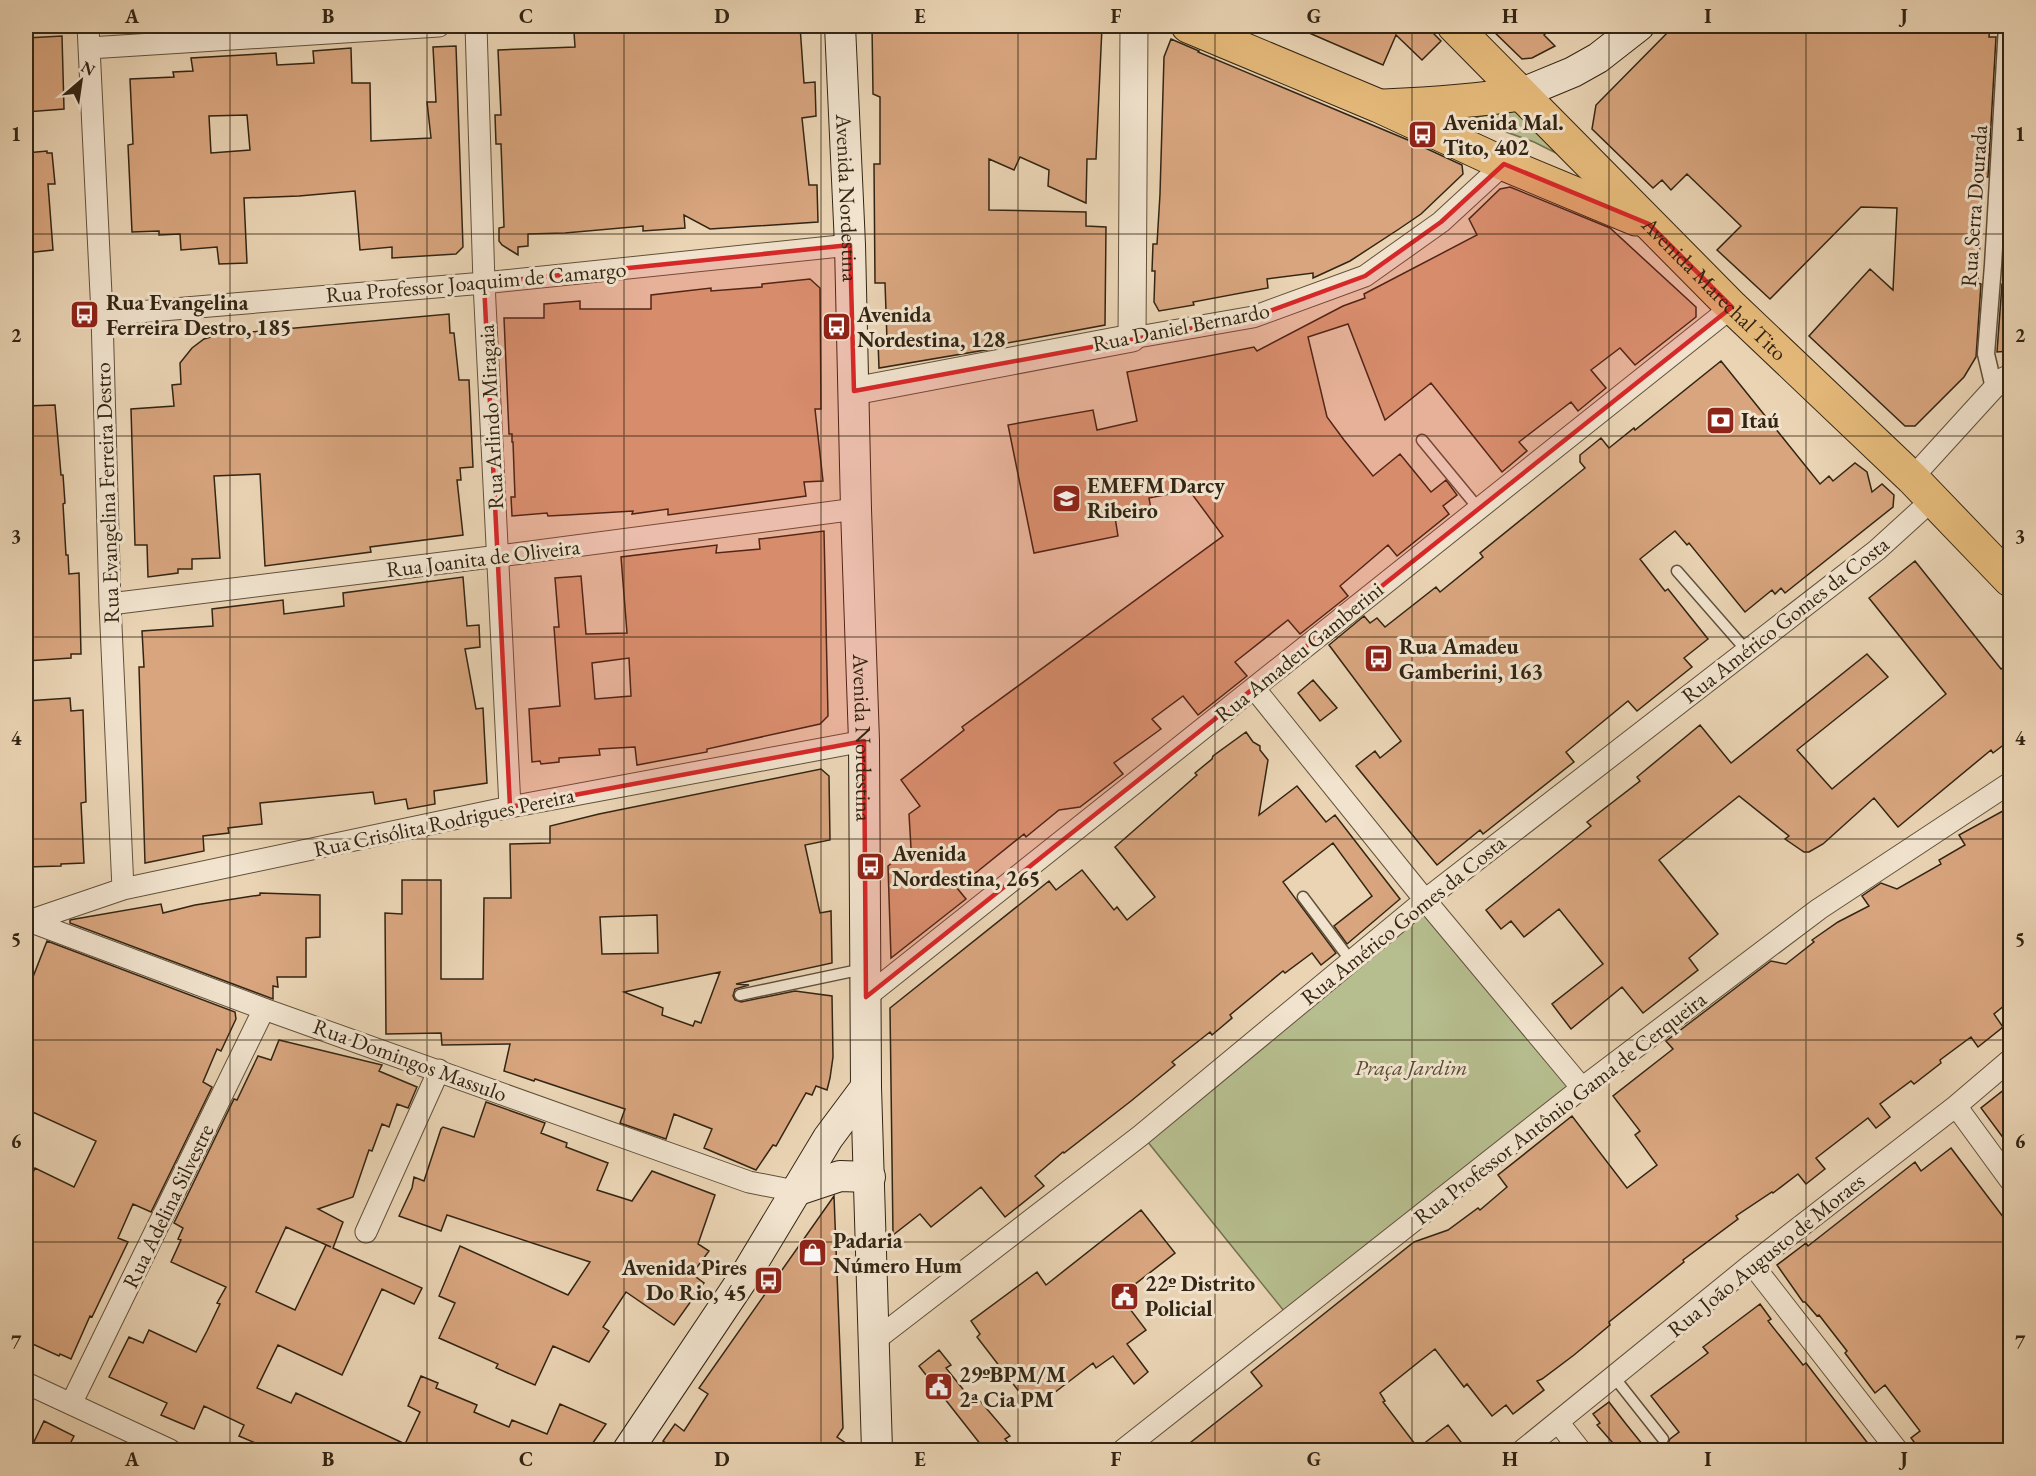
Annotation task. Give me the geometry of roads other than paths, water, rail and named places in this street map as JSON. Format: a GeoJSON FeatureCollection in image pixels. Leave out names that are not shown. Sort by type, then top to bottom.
{"type":"FeatureCollection","features":[{"type":"Feature","properties":{"kind":"main road","name":"Avenida Nordestina"},"geometry":{"type":"LineString","coordinates":[[840,26],[850,245],[864,741],[866,1087],[877,1450]]}},
{"type":"Feature","properties":{"kind":"main road","name":"Avenida Marechal Tito"},"geometry":{"type":"LineString","coordinates":[[1188,26],[1379,106],[1504,164],[1649,224],[1922,489],[2010,580]]}},
{"type":"Feature","properties":{"kind":"main road"},"geometry":{"type":"LineString","coordinates":[[1454,26],[1649,224]]}},
{"type":"Feature","properties":{"kind":"main road"},"geometry":{"type":"LineString","coordinates":[[1379,106],[1437,104],[1520,94],[1590,63],[1639,26]]}},
{"type":"Feature","properties":{"kind":"main road"},"geometry":{"type":"LineString","coordinates":[[628,1450],[748,1271],[828,1138],[866,1087]]}},
{"type":"Feature","properties":{"kind":"main road"},"geometry":{"type":"LineString","coordinates":[[795,1191],[840,1176],[870,1177]]}},
{"type":"Feature","properties":{"kind":"street","name":"Rua Evangelina Ferreira Destro"},"geometry":{"type":"LineString","coordinates":[[88,26],[102,315],[110,604],[123,889]]}},
{"type":"Feature","properties":{"kind":"street"},"geometry":{"type":"LineString","coordinates":[[89,48],[439,26]]}},
{"type":"Feature","properties":{"kind":"street","name":"Rua Arlindo Miragaia"},"geometry":{"type":"LineString","coordinates":[[476,26],[484,283],[510,807]]}},
{"type":"Feature","properties":{"kind":"street"},"geometry":{"type":"LineString","coordinates":[[1132,338],[1134,26]]}},
{"type":"Feature","properties":{"kind":"street","name":"Rua Serra Dourada"},"geometry":{"type":"LineString","coordinates":[[1994,388],[1986,354],[2007,26]]}},
{"type":"Feature","properties":{"kind":"street","name":"Rua Daniel Bernardo"},"geometry":{"type":"LineString","coordinates":[[854,391],[1253,317],[1365,276],[1441,222],[1504,164]]}},
{"type":"Feature","properties":{"kind":"street","name":"Rua Professor Joaquim de Camargo"},"geometry":{"type":"LineString","coordinates":[[102,315],[484,283],[850,245]]}},
{"type":"Feature","properties":{"kind":"street","name":"Rua Amadeu Gamberini"},"geometry":{"type":"LineString","coordinates":[[866,982],[1254,688],[1732,307]]}},
{"type":"Feature","properties":{"kind":"street","name":"Rua Américo Gomes da Costa"},"geometry":{"type":"LineString","coordinates":[[874,1341],[1140,1136],[1425,900],[1877,550],[1994,388],[2010,375]]}},
{"type":"Feature","properties":{"kind":"street","name":"Rua Joanita de Oliveira"},"geometry":{"type":"LineString","coordinates":[[110,604],[856,509]]}},
{"type":"Feature","properties":{"kind":"street"},"geometry":{"type":"LineString","coordinates":[[1254,688],[1425,900],[1582,1088]]}},
{"type":"Feature","properties":{"kind":"street","name":"Rua Crisólita Rodrigues Pereira"},"geometry":{"type":"LineString","coordinates":[[26,922],[123,889],[510,807],[864,741]]}},
{"type":"Feature","properties":{"kind":"street","name":"Rua Professor Antônio Gama de Cerqueira"},"geometry":{"type":"LineString","coordinates":[[1123,1450],[1582,1088],[1819,909],[2010,783]]}},
{"type":"Feature","properties":{"kind":"street","name":"Rua Domingos Massulo"},"geometry":{"type":"LineString","coordinates":[[26,922],[748,1182],[795,1191]]}},
{"type":"Feature","properties":{"kind":"street","name":"Rua Adelina Silvestre"},"geometry":{"type":"LineString","coordinates":[[71,1404],[264,1009]]}},
{"type":"Feature","properties":{"kind":"street","name":"Rua João Augusto de Moraes"},"geometry":{"type":"LineString","coordinates":[[1522,1450],[1752,1264],[1956,1106],[2010,1060]]}},
{"type":"Feature","properties":{"kind":"street"},"geometry":{"type":"LineString","coordinates":[[366,1232],[439,1070]]}},
{"type":"Feature","properties":{"kind":"street"},"geometry":{"type":"LineString","coordinates":[[1956,1106],[2010,1180]]}},
{"type":"Feature","properties":{"kind":"street"},"geometry":{"type":"LineString","coordinates":[[1752,1264],[1897,1450]]}},
{"type":"Feature","properties":{"kind":"street"},"geometry":{"type":"LineString","coordinates":[[26,1383],[170,1450]]}},
{"type":"Feature","properties":{"kind":"street"},"geometry":{"type":"LineString","coordinates":[[1558,1422],[1580,1450]]}},
{"type":"Feature","properties":{"kind":"lane"},"geometry":{"type":"LineString","coordinates":[[1422,440],[1479,509]]}},
{"type":"Feature","properties":{"kind":"lane"},"geometry":{"type":"LineString","coordinates":[[1677,571],[1747,651]]}},
{"type":"Feature","properties":{"kind":"lane"},"geometry":{"type":"LineString","coordinates":[[1303,897],[1351,961]]}},
{"type":"Feature","properties":{"kind":"lane"},"geometry":{"type":"LineString","coordinates":[[740,995],[866,982]]}},
{"type":"Feature","properties":{"kind":"lane"},"geometry":{"type":"LineString","coordinates":[[1614,1377],[1663,1439]]}},
{"type":"Feature","properties":{"kind":"place","name":"Avenida Mal. Tito, 402"},"geometry":{"type":"Point","coordinates":[1422,135]}},
{"type":"Feature","properties":{"kind":"place","name":"Rua Evangelina Ferreira Destro, 185"},"geometry":{"type":"Point","coordinates":[85,315]}},
{"type":"Feature","properties":{"kind":"place","name":"Avenida Nordestina, 128"},"geometry":{"type":"Point","coordinates":[836,327]}},
{"type":"Feature","properties":{"kind":"place","name":"Itaú"},"geometry":{"type":"Point","coordinates":[1720,420]}},
{"type":"Feature","properties":{"kind":"place","name":"EMEFM Darcy Ribeiro"},"geometry":{"type":"Point","coordinates":[1066,498]}},
{"type":"Feature","properties":{"kind":"place","name":"Rua Amadeu Gamberini, 163"},"geometry":{"type":"Point","coordinates":[1378,659]}},
{"type":"Feature","properties":{"kind":"place","name":"Avenida Nordestina, 265"},"geometry":{"type":"Point","coordinates":[871,866]}},
{"type":"Feature","properties":{"kind":"place","name":"Padaria Número Hum"},"geometry":{"type":"Point","coordinates":[812,1253]}},
{"type":"Feature","properties":{"kind":"place","name":"Avenida Pires Do Rio, 45"},"geometry":{"type":"Point","coordinates":[768,1280]}},
{"type":"Feature","properties":{"kind":"place","name":"22º Distrito Policial"},"geometry":{"type":"Point","coordinates":[1124,1296]}},
{"type":"Feature","properties":{"kind":"place","name":"29ºBPM/M 2ª Cia PM"},"geometry":{"type":"Point","coordinates":[938,1387]}},
{"type":"Feature","properties":{"kind":"park label","name":"Praça Jardim"},"geometry":{"type":"Point","coordinates":[1411,1067]}}]}
